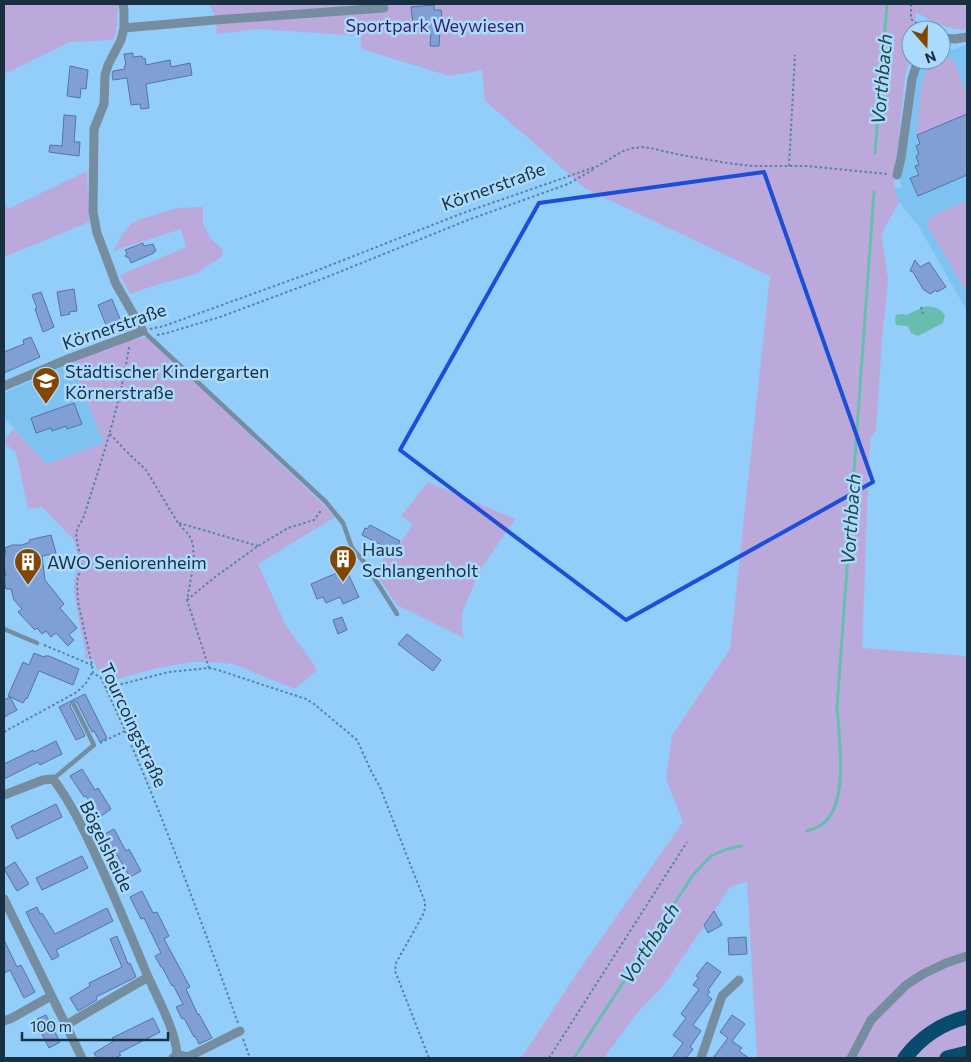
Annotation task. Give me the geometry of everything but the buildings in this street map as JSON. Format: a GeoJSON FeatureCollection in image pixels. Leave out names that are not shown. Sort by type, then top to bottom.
{"type":"FeatureCollection","features":[{"type":"Feature","properties":{"kind":"highway"},"geometry":{"type":"LineString","coordinates":[[905,1058],[925,1037],[943,1026],[967,1017]]}},
{"type":"Feature","properties":{"kind":"highway"},"geometry":{"type":"LineString","coordinates":[[947,1058],[967,1053]]}},
{"type":"Feature","properties":{"kind":"street"},"geometry":{"type":"LineString","coordinates":[[123,4],[124,28],[121,40],[105,75],[104,104],[94,129],[93,212],[97,233],[116,284],[143,331]]}},
{"type":"Feature","properties":{"kind":"street"},"geometry":{"type":"LineString","coordinates":[[124,28],[384,8]]}},
{"type":"Feature","properties":{"kind":"street"},"geometry":{"type":"LineString","coordinates":[[951,39],[967,37]]}},
{"type":"Feature","properties":{"kind":"street"},"geometry":{"type":"LineString","coordinates":[[897,175],[902,158],[912,79],[915,70]]}},
{"type":"Feature","properties":{"kind":"street","name":"Körnerstraße"},"geometry":{"type":"LineString","coordinates":[[4,386],[68,358],[143,331]]}},
{"type":"Feature","properties":{"kind":"street"},"geometry":{"type":"LineString","coordinates":[[4,795],[43,780],[53,779]]}},
{"type":"Feature","properties":{"kind":"street","name":"Bögelsheide"},"geometry":{"type":"LineString","coordinates":[[53,779],[60,787],[100,865],[176,1041],[175,1056],[188,1057],[240,1031]]}},
{"type":"Feature","properties":{"kind":"street"},"geometry":{"type":"LineString","coordinates":[[4,899],[82,1058]]}},
{"type":"Feature","properties":{"kind":"street"},"geometry":{"type":"LineString","coordinates":[[851,1058],[871,1020],[906,985],[946,963],[967,956]]}},
{"type":"Feature","properties":{"kind":"street"},"geometry":{"type":"LineString","coordinates":[[66,1025],[148,977]]}},
{"type":"Feature","properties":{"kind":"street"},"geometry":{"type":"LineString","coordinates":[[701,1058],[722,996],[739,980]]}},
{"type":"Feature","properties":{"kind":"street"},"geometry":{"type":"LineString","coordinates":[[4,1021],[51,996]]}},
{"type":"Feature","properties":{"kind":"lane"},"geometry":{"type":"LineString","coordinates":[[143,331],[326,502],[343,523],[352,548],[364,562],[397,614]]}},
{"type":"Feature","properties":{"kind":"lane"},"geometry":{"type":"LineString","coordinates":[[4,629],[38,643]]}},
{"type":"Feature","properties":{"kind":"lane"},"geometry":{"type":"LineString","coordinates":[[53,779],[94,745],[74,705]]}},
{"type":"Feature","properties":{"kind":"path"},"geometry":{"type":"LineString","coordinates":[[911,4],[912,20]]}},
{"type":"Feature","properties":{"kind":"path"},"geometry":{"type":"LineString","coordinates":[[789,166],[795,55]]}},
{"type":"Feature","properties":{"kind":"path","name":"Körnerstraße"},"geometry":{"type":"LineString","coordinates":[[143,331],[164,326],[276,286],[463,214],[598,166],[633,148],[643,147],[752,166],[808,166],[897,175]]}},
{"type":"Feature","properties":{"kind":"path"},"geometry":{"type":"LineString","coordinates":[[143,331],[153,335],[167,333],[220,317],[322,279],[468,220],[568,184],[598,166]]}},
{"type":"Feature","properties":{"kind":"path"},"geometry":{"type":"LineString","coordinates":[[921,307],[923,314]]}},
{"type":"Feature","properties":{"kind":"path","name":"Tourcoingstraße"},"geometry":{"type":"LineString","coordinates":[[131,335],[125,376],[110,434],[76,534],[82,562],[77,582],[78,602],[93,673],[101,678],[148,782],[184,873],[250,1058]]}},
{"type":"Feature","properties":{"kind":"path"},"geometry":{"type":"LineString","coordinates":[[110,434],[146,470],[178,523],[190,535],[193,544],[194,562],[187,600],[209,668]]}},
{"type":"Feature","properties":{"kind":"path"},"geometry":{"type":"LineString","coordinates":[[187,600],[215,576],[258,546],[288,528],[314,520],[326,502]]}},
{"type":"Feature","properties":{"kind":"path"},"geometry":{"type":"LineString","coordinates":[[178,523],[258,546]]}},
{"type":"Feature","properties":{"kind":"path"},"geometry":{"type":"LineString","coordinates":[[38,643],[92,665]]}},
{"type":"Feature","properties":{"kind":"path"},"geometry":{"type":"LineString","coordinates":[[106,688],[170,672],[209,668],[306,699],[357,740],[380,787],[425,902],[424,913],[396,963],[395,971],[429,1058]]}},
{"type":"Feature","properties":{"kind":"path"},"geometry":{"type":"LineString","coordinates":[[4,732],[77,692],[86,684],[93,673]]}},
{"type":"Feature","properties":{"kind":"path"},"geometry":{"type":"LineString","coordinates":[[94,745],[125,731]]}},
{"type":"Feature","properties":{"kind":"path"},"geometry":{"type":"LineString","coordinates":[[549,1058],[687,842]]}},
{"type":"Feature","properties":{"kind":"highlighted area"},"geometry":{"type":"Polygon","coordinates":[[[764,172],[873,482],[626,620],[400,450],[539,203],[764,172]]]}},
{"type":"Feature","properties":{"kind":"shaded area"},"geometry":{"type":"Polygon","coordinates":[[[967,45],[967,311],[919,227],[899,202],[894,187],[902,188],[900,177],[915,76],[918,70],[951,70],[951,50],[967,45]]]}},
{"type":"Feature","properties":{"kind":"shaded area"},"geometry":{"type":"Polygon","coordinates":[[[926,306],[937,308],[945,315],[943,323],[918,336],[911,333],[908,326],[896,325],[896,315],[906,315],[926,306]]]}},
{"type":"Feature","properties":{"kind":"shaded area","name":"Städtischer Kindergarten Körnerstraße"},"geometry":{"type":"Polygon","coordinates":[[[71,363],[104,443],[46,464],[4,417],[4,393],[71,363]]]}},
{"type":"Feature","properties":{"kind":"green space"},"geometry":{"type":"Polygon","coordinates":[[[4,4],[118,4],[116,34],[113,40],[70,42],[4,74],[4,4]]]}},
{"type":"Feature","properties":{"kind":"green space","name":"Sportpark Weywiesen"},"geometry":{"type":"Polygon","coordinates":[[[209,4],[967,4],[967,29],[951,28],[951,20],[930,20],[916,12],[916,20],[901,20],[901,70],[907,70],[894,187],[899,202],[883,231],[882,240],[888,279],[876,430],[870,439],[862,648],[967,656],[967,1058],[757,1058],[747,881],[730,887],[664,985],[637,1013],[604,1058],[521,1058],[581,967],[683,822],[666,779],[672,735],[730,649],[770,276],[584,188],[485,101],[482,70],[449,76],[362,49],[360,36],[258,29],[217,34],[215,15],[209,4]]]}},
{"type":"Feature","properties":{"kind":"green space"},"geometry":{"type":"Polygon","coordinates":[[[951,59],[953,60],[967,94],[967,114],[917,135],[921,88],[926,70],[951,70],[951,59]]]}},
{"type":"Feature","properties":{"kind":"green space"},"geometry":{"type":"Polygon","coordinates":[[[87,171],[89,222],[4,257],[4,201],[8,209],[87,171]]]}},
{"type":"Feature","properties":{"kind":"green space"},"geometry":{"type":"Polygon","coordinates":[[[967,201],[967,293],[927,225],[932,216],[967,201]]]}},
{"type":"Feature","properties":{"kind":"green space"},"geometry":{"type":"Polygon","coordinates":[[[203,207],[203,224],[210,238],[222,249],[221,257],[196,274],[130,294],[120,275],[186,247],[181,229],[113,251],[123,233],[131,224],[140,219],[178,208],[203,207]]]}},
{"type":"Feature","properties":{"kind":"green space"},"geometry":{"type":"Polygon","coordinates":[[[147,338],[151,341],[335,517],[258,564],[286,626],[317,670],[295,689],[233,664],[212,662],[191,662],[154,669],[109,681],[99,671],[93,659],[85,658],[74,592],[74,581],[79,562],[74,540],[42,507],[28,509],[16,452],[4,443],[4,440],[14,429],[46,464],[104,443],[71,363],[112,345],[147,338]]]}},
{"type":"Feature","properties":{"kind":"green space"},"geometry":{"type":"Polygon","coordinates":[[[428,482],[515,519],[479,572],[462,613],[464,638],[397,605],[375,572],[389,551],[395,553],[413,524],[401,516],[428,482]]]}},
{"type":"Feature","properties":{"kind":"waterway","name":"Vorthbach"},"geometry":{"type":"LineString","coordinates":[[875,153],[887,4]]}},
{"type":"Feature","properties":{"kind":"waterway","name":"Vorthbach"},"geometry":{"type":"LineString","coordinates":[[807,831],[820,826],[827,820],[834,809],[840,782],[841,766],[837,707],[874,192]]}},
{"type":"Feature","properties":{"kind":"waterway","name":"Vorthbach"},"geometry":{"type":"LineString","coordinates":[[574,1058],[693,875],[711,856],[727,849],[741,846]]}},
{"type":"Feature","properties":{"kind":"place","name":"Städtischer Kindergarten Körnerstraße"},"geometry":{"type":"Point","coordinates":[46,405]}},
{"type":"Feature","properties":{"kind":"place","name":"Haus Schlangenholt"},"geometry":{"type":"Point","coordinates":[343,583]}},
{"type":"Feature","properties":{"kind":"place","name":"AWO Seniorenheim"},"geometry":{"type":"Point","coordinates":[28,586]}}]}
